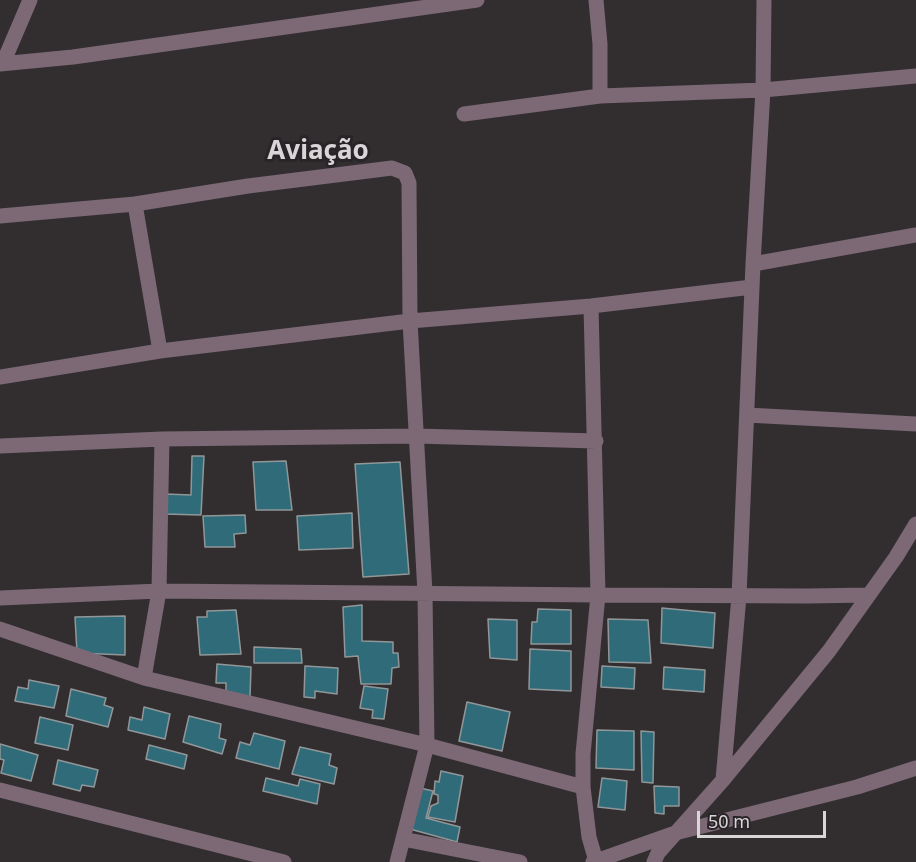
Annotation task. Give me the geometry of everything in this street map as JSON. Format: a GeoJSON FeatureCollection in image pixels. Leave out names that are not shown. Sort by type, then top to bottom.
{"type":"FeatureCollection","features":[{"type":"Feature","properties":{"kind":"street"},"geometry":{"type":"LineString","coordinates":[[30,0],[2,64],[72,57],[477,0]]}},
{"type":"Feature","properties":{"kind":"street"},"geometry":{"type":"LineString","coordinates":[[596,0],[600,44],[600,96]]}},
{"type":"Feature","properties":{"kind":"street"},"geometry":{"type":"LineString","coordinates":[[723,780],[739,596],[763,90],[764,0]]}},
{"type":"Feature","properties":{"kind":"street"},"geometry":{"type":"LineString","coordinates":[[464,114],[600,96],[763,90],[916,76]]}},
{"type":"Feature","properties":{"kind":"street"},"geometry":{"type":"LineString","coordinates":[[0,216],[135,204],[248,186],[392,168],[405,173],[409,183],[410,321],[425,593],[427,745],[397,862]]}},
{"type":"Feature","properties":{"kind":"street"},"geometry":{"type":"LineString","coordinates":[[135,204],[159,351]]}},
{"type":"Feature","properties":{"kind":"street"},"geometry":{"type":"LineString","coordinates":[[753,264],[916,235]]}},
{"type":"Feature","properties":{"kind":"street"},"geometry":{"type":"LineString","coordinates":[[0,377],[159,351],[410,321],[591,306],[752,287]]}},
{"type":"Feature","properties":{"kind":"street"},"geometry":{"type":"LineString","coordinates":[[591,306],[598,596],[583,754],[583,787],[594,862],[675,833],[857,787],[916,768]]}},
{"type":"Feature","properties":{"kind":"street"},"geometry":{"type":"LineString","coordinates":[[747,415],[916,424]]}},
{"type":"Feature","properties":{"kind":"street"},"geometry":{"type":"LineString","coordinates":[[0,446],[162,439],[416,436],[596,441]]}},
{"type":"Feature","properties":{"kind":"street"},"geometry":{"type":"LineString","coordinates":[[144,678],[159,591],[162,439]]}},
{"type":"Feature","properties":{"kind":"street"},"geometry":{"type":"LineString","coordinates":[[654,862],[658,853],[723,780],[829,651],[916,524]]}},
{"type":"Feature","properties":{"kind":"street"},"geometry":{"type":"LineString","coordinates":[[0,598],[159,591],[598,596],[869,595]]}},
{"type":"Feature","properties":{"kind":"street"},"geometry":{"type":"LineString","coordinates":[[0,629],[144,678],[427,745],[583,787]]}},
{"type":"Feature","properties":{"kind":"street"},"geometry":{"type":"LineString","coordinates":[[0,790],[284,862]]}},
{"type":"Feature","properties":{"kind":"street"},"geometry":{"type":"LineString","coordinates":[[403,839],[520,862]]}},
{"type":"Feature","properties":{"kind":"building"},"geometry":{"type":"Polygon","coordinates":[[[192,456],[204,456],[201,515],[164,514],[165,494],[191,495],[192,456]]]}},
{"type":"Feature","properties":{"kind":"building"},"geometry":{"type":"Polygon","coordinates":[[[286,461],[292,510],[256,510],[253,462],[286,461]]]}},
{"type":"Feature","properties":{"kind":"building"},"geometry":{"type":"Polygon","coordinates":[[[400,462],[409,574],[363,577],[355,464],[400,462]]]}},
{"type":"Feature","properties":{"kind":"building"},"geometry":{"type":"Polygon","coordinates":[[[352,513],[353,548],[299,550],[297,516],[352,513]]]}},
{"type":"Feature","properties":{"kind":"building"},"geometry":{"type":"Polygon","coordinates":[[[245,515],[246,533],[234,534],[235,547],[205,547],[203,516],[245,515]]]}},
{"type":"Feature","properties":{"kind":"building"},"geometry":{"type":"Polygon","coordinates":[[[362,605],[362,641],[393,642],[393,653],[398,653],[399,667],[392,668],[391,684],[361,684],[358,656],[345,657],[343,607],[362,605]]]}},
{"type":"Feature","properties":{"kind":"building"},"geometry":{"type":"Polygon","coordinates":[[[662,608],[715,613],[713,648],[661,643],[662,608]]]}},
{"type":"Feature","properties":{"kind":"building"},"geometry":{"type":"Polygon","coordinates":[[[538,609],[571,610],[571,644],[531,644],[532,622],[537,622],[538,609]]]}},
{"type":"Feature","properties":{"kind":"building"},"geometry":{"type":"Polygon","coordinates":[[[236,610],[241,654],[200,655],[197,617],[207,617],[207,611],[236,610]]]}},
{"type":"Feature","properties":{"kind":"building"},"geometry":{"type":"Polygon","coordinates":[[[125,616],[125,655],[77,653],[75,617],[125,616]]]}},
{"type":"Feature","properties":{"kind":"building"},"geometry":{"type":"Polygon","coordinates":[[[488,619],[517,620],[517,660],[490,658],[488,619]]]}},
{"type":"Feature","properties":{"kind":"building"},"geometry":{"type":"Polygon","coordinates":[[[608,619],[648,620],[651,663],[609,662],[608,619]]]}},
{"type":"Feature","properties":{"kind":"building"},"geometry":{"type":"Polygon","coordinates":[[[254,647],[301,649],[302,663],[254,663],[254,647]]]}},
{"type":"Feature","properties":{"kind":"building"},"geometry":{"type":"Polygon","coordinates":[[[530,649],[571,651],[571,691],[529,689],[530,649]]]}},
{"type":"Feature","properties":{"kind":"building"},"geometry":{"type":"Polygon","coordinates":[[[217,664],[251,667],[250,697],[226,694],[226,683],[216,683],[217,664]]]}},
{"type":"Feature","properties":{"kind":"building"},"geometry":{"type":"Polygon","coordinates":[[[305,666],[338,668],[337,694],[315,691],[315,698],[304,697],[305,666]]]}},
{"type":"Feature","properties":{"kind":"building"},"geometry":{"type":"Polygon","coordinates":[[[602,666],[635,668],[634,689],[601,687],[602,666]]]}},
{"type":"Feature","properties":{"kind":"building"},"geometry":{"type":"Polygon","coordinates":[[[664,667],[705,670],[704,692],[663,689],[664,667]]]}},
{"type":"Feature","properties":{"kind":"building"},"geometry":{"type":"Polygon","coordinates":[[[29,680],[59,686],[54,708],[15,701],[18,687],[28,689],[29,680]]]}},
{"type":"Feature","properties":{"kind":"building"},"geometry":{"type":"Polygon","coordinates":[[[364,686],[388,689],[384,719],[372,718],[373,710],[360,708],[364,686]]]}},
{"type":"Feature","properties":{"kind":"building"},"geometry":{"type":"Polygon","coordinates":[[[71,689],[106,698],[104,705],[113,708],[108,727],[66,716],[71,689]]]}},
{"type":"Feature","properties":{"kind":"building"},"geometry":{"type":"Polygon","coordinates":[[[467,702],[510,712],[502,751],[459,741],[467,702]]]}},
{"type":"Feature","properties":{"kind":"building"},"geometry":{"type":"Polygon","coordinates":[[[144,707],[170,714],[165,739],[128,730],[130,717],[142,720],[144,707]]]}},
{"type":"Feature","properties":{"kind":"building"},"geometry":{"type":"Polygon","coordinates":[[[189,716],[221,724],[219,738],[226,740],[222,754],[183,742],[189,716]]]}},
{"type":"Feature","properties":{"kind":"building"},"geometry":{"type":"Polygon","coordinates":[[[40,717],[73,725],[68,750],[35,743],[40,717]]]}},
{"type":"Feature","properties":{"kind":"building"},"geometry":{"type":"Polygon","coordinates":[[[597,730],[634,731],[634,770],[596,768],[597,730]]]}},
{"type":"Feature","properties":{"kind":"building"},"geometry":{"type":"Polygon","coordinates":[[[641,731],[654,732],[653,783],[642,782],[641,731]]]}},
{"type":"Feature","properties":{"kind":"building"},"geometry":{"type":"Polygon","coordinates":[[[254,733],[285,741],[279,769],[236,758],[240,742],[250,745],[254,733]]]}},
{"type":"Feature","properties":{"kind":"building"},"geometry":{"type":"Polygon","coordinates":[[[0,744],[38,755],[31,781],[1,773],[4,760],[0,759],[0,744]]]}},
{"type":"Feature","properties":{"kind":"building"},"geometry":{"type":"Polygon","coordinates":[[[149,745],[187,755],[184,769],[146,759],[149,745]]]}},
{"type":"Feature","properties":{"kind":"building"},"geometry":{"type":"Polygon","coordinates":[[[300,747],[331,754],[329,765],[337,768],[334,784],[292,774],[300,747]]]}},
{"type":"Feature","properties":{"kind":"building"},"geometry":{"type":"Polygon","coordinates":[[[58,760],[98,770],[94,787],[82,785],[80,791],[53,784],[58,760]]]}},
{"type":"Feature","properties":{"kind":"building"},"geometry":{"type":"Polygon","coordinates":[[[441,771],[463,776],[455,822],[428,817],[431,806],[438,803],[438,795],[434,794],[435,781],[439,782],[441,771]]]}},
{"type":"Feature","properties":{"kind":"building"},"geometry":{"type":"Polygon","coordinates":[[[266,778],[298,786],[300,779],[320,784],[317,804],[263,791],[266,778]]]}},
{"type":"Feature","properties":{"kind":"building"},"geometry":{"type":"Polygon","coordinates":[[[602,778],[627,781],[625,810],[598,807],[602,778]]]}},
{"type":"Feature","properties":{"kind":"building"},"geometry":{"type":"Polygon","coordinates":[[[654,786],[679,787],[679,806],[664,806],[664,814],[655,813],[654,786]]]}},
{"type":"Feature","properties":{"kind":"building"},"geometry":{"type":"Polygon","coordinates":[[[420,788],[433,791],[426,818],[460,827],[457,842],[410,829],[420,788]]]}},
{"type":"Feature","properties":{"kind":"district","name":"Aviação"},"geometry":{"type":"Point","coordinates":[318,152]}}]}
